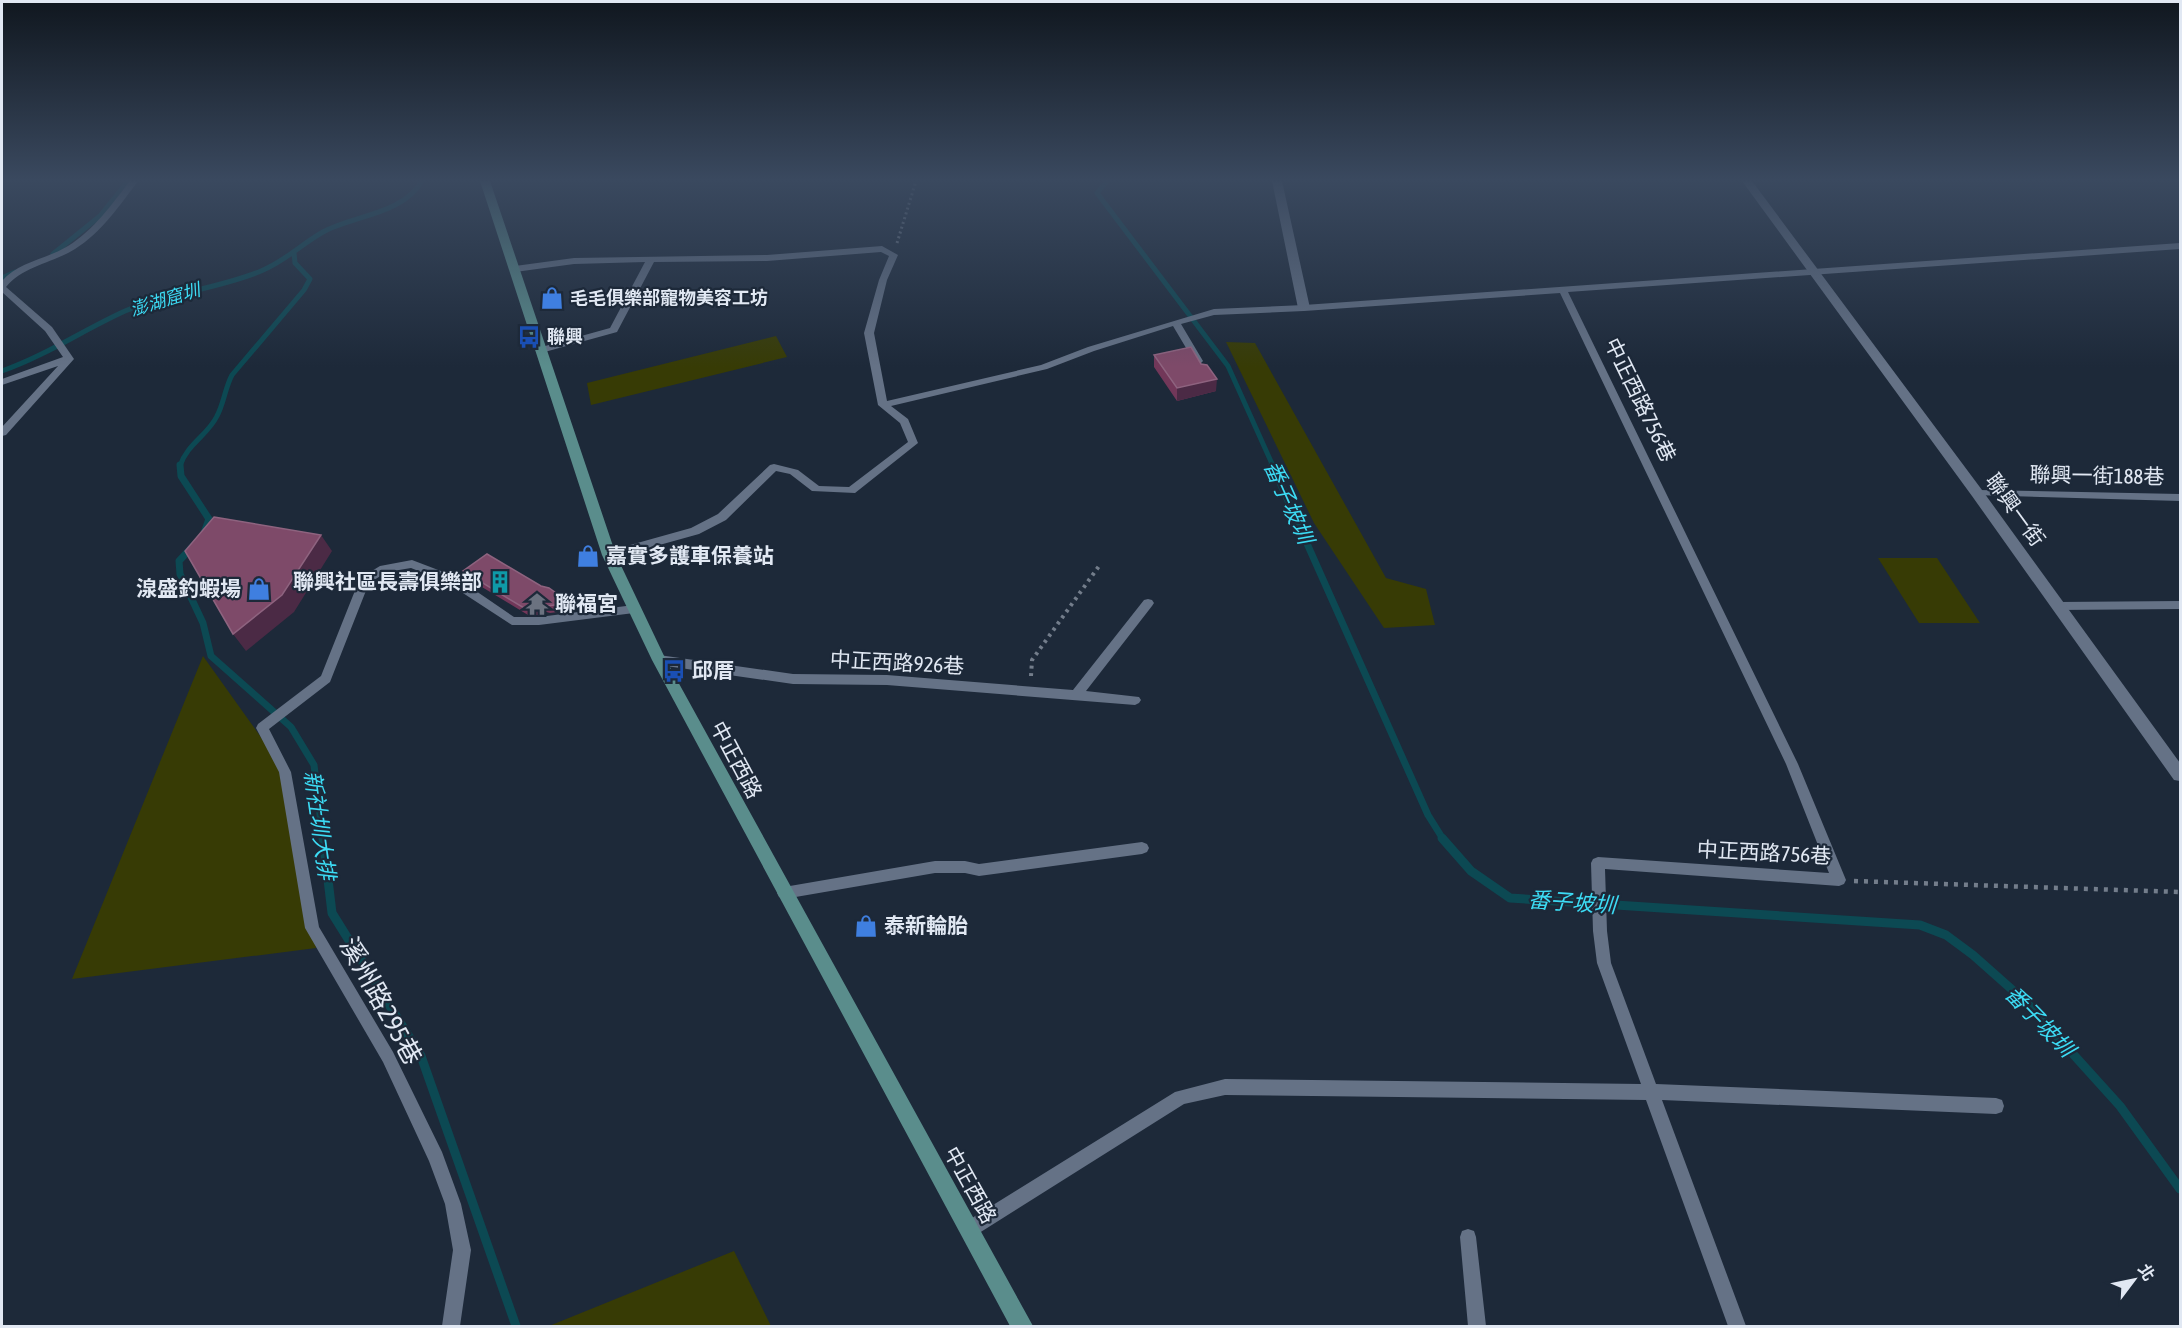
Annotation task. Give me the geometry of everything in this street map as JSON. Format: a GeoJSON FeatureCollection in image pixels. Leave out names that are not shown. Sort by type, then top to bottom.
{"type":"FeatureCollection","features":[{"type":"Feature","properties":{"kind":"main road","name":"中正西路"},"geometry":{"type":"LineString","coordinates":[[507,243],[609,555],[634,609],[784,893],[1022,1326]]}},
{"type":"Feature","properties":{"kind":"street"},"geometry":{"type":"LineString","coordinates":[[1290,243],[1304,308]]}},
{"type":"Feature","properties":{"kind":"street","name":"聯興一街"},"geometry":{"type":"LineString","coordinates":[[1792,243],[1977,493],[2181,775]]}},
{"type":"Feature","properties":{"kind":"lane"},"geometry":{"type":"LineString","coordinates":[[67,355],[56,338],[29,309],[2,287],[5,280],[18,272],[60,255],[77,243]]}},
{"type":"Feature","properties":{"kind":"lane"},"geometry":{"type":"LineString","coordinates":[[883,405],[1044,368],[1090,350],[1214,312],[1304,308],[2181,246]]}},
{"type":"Feature","properties":{"kind":"lane"},"geometry":{"type":"LineString","coordinates":[[515,268],[574,261],[766,258],[882,249],[894,255],[883,280],[869,333],[883,405],[904,421],[913,443],[851,491],[816,489],[794,472],[774,467],[722,517],[695,531],[609,555]]}},
{"type":"Feature","properties":{"kind":"lane"},"geometry":{"type":"LineString","coordinates":[[541,350],[614,330],[651,260]]}},
{"type":"Feature","properties":{"kind":"lane","name":"中正西路756巷"},"geometry":{"type":"LineString","coordinates":[[1563,290],[1792,765],[1839,880],[1598,863],[1600,932],[1604,963],[1737,1326]]}},
{"type":"Feature","properties":{"kind":"lane"},"geometry":{"type":"LineString","coordinates":[[1176,323],[1205,373]]}},
{"type":"Feature","properties":{"kind":"lane"},"geometry":{"type":"LineString","coordinates":[[2,382],[67,355]]}},
{"type":"Feature","properties":{"kind":"lane"},"geometry":{"type":"LineString","coordinates":[[2,433],[67,355]]}},
{"type":"Feature","properties":{"kind":"lane","name":"聯興一街188巷"},"geometry":{"type":"LineString","coordinates":[[1977,493],[2181,498]]}},
{"type":"Feature","properties":{"kind":"lane","name":"溪州路295巷"},"geometry":{"type":"LineString","coordinates":[[451,1326],[462,1250],[453,1204],[436,1158],[388,1058],[312,928],[285,772],[262,728],[326,679],[363,582],[384,568],[412,564],[450,579],[512,621],[539,621],[634,609]]}},
{"type":"Feature","properties":{"kind":"lane"},"geometry":{"type":"LineString","coordinates":[[1076,695],[1148,603]]}},
{"type":"Feature","properties":{"kind":"lane"},"geometry":{"type":"LineString","coordinates":[[2058,606],[2181,604]]}},
{"type":"Feature","properties":{"kind":"lane","name":"中正西路926巷"},"geometry":{"type":"LineString","coordinates":[[659,660],[794,679],[887,680],[1135,700]]}},
{"type":"Feature","properties":{"kind":"lane"},"geometry":{"type":"LineString","coordinates":[[784,893],[935,867],[979,870],[1142,848]]}},
{"type":"Feature","properties":{"kind":"lane"},"geometry":{"type":"LineString","coordinates":[[970,1229],[1181,1097],[1225,1087],[1651,1092],[1996,1106]]}},
{"type":"Feature","properties":{"kind":"lane"},"geometry":{"type":"LineString","coordinates":[[1468,1237],[1477,1326]]}},
{"type":"Feature","properties":{"kind":"path"},"geometry":{"type":"LineString","coordinates":[[894,255],[898,243]]}},
{"type":"Feature","properties":{"kind":"path"},"geometry":{"type":"LineString","coordinates":[[1030,692],[1032,660],[1099,566]]}},
{"type":"Feature","properties":{"kind":"path"},"geometry":{"type":"LineString","coordinates":[[1839,880],[2181,892]]}},
{"type":"Feature","properties":{"kind":"green space"},"geometry":{"type":"Polygon","coordinates":[[[776,336],[787,357],[591,405],[587,383],[776,336]]]}},
{"type":"Feature","properties":{"kind":"green space"},"geometry":{"type":"Polygon","coordinates":[[[1226,342],[1255,343],[1386,578],[1426,589],[1435,625],[1384,628],[1314,523],[1226,342]]]}},
{"type":"Feature","properties":{"kind":"green space"},"geometry":{"type":"Polygon","coordinates":[[[1878,558],[1937,558],[1980,623],[1919,623],[1878,558]]]}},
{"type":"Feature","properties":{"kind":"green space"},"geometry":{"type":"Polygon","coordinates":[[[203,656],[285,771],[316,948],[72,979],[203,656]]]}},
{"type":"Feature","properties":{"kind":"green space"},"geometry":{"type":"Polygon","coordinates":[[[734,1251],[771,1326],[549,1326],[734,1251]]]}},
{"type":"Feature","properties":{"kind":"building"},"geometry":{"type":"Polygon","coordinates":[[[1191,347],[1201,364],[1207,365],[1217,379],[1177,388],[1154,355],[1191,347]]]}},
{"type":"Feature","properties":{"kind":"building","name":"湶盛釣蝦場"},"geometry":{"type":"Polygon","coordinates":[[[214,517],[321,535],[282,595],[233,634],[185,551],[214,517]]]}},
{"type":"Feature","properties":{"kind":"building"},"geometry":{"type":"Polygon","coordinates":[[[487,554],[541,586],[549,588],[570,603],[547,606],[540,604],[537,607],[524,608],[463,571],[487,554]]]}},
{"type":"Feature","properties":{"kind":"waterway"},"geometry":{"type":"LineString","coordinates":[[53,254],[67,243]]}},
{"type":"Feature","properties":{"kind":"waterway","name":"澎湖窟圳"},"geometry":{"type":"LineString","coordinates":[[2,371],[34,358],[125,311],[261,271],[306,243]]}},
{"type":"Feature","properties":{"kind":"waterway","name":"番子坡圳"},"geometry":{"type":"LineString","coordinates":[[1135,243],[1228,366],[1273,466]]}},
{"type":"Feature","properties":{"kind":"waterway","name":"新社圳大排"},"geometry":{"type":"LineString","coordinates":[[180,466],[187,452],[213,423],[232,375],[304,290],[310,279],[295,263],[294,253]]}},
{"type":"Feature","properties":{"kind":"waterway"},"geometry":{"type":"LineString","coordinates":[[2,278],[15,272]]}},
{"type":"Feature","properties":{"kind":"waterway","name":"番子坡圳"},"geometry":{"type":"LineString","coordinates":[[1272,465],[1428,815],[1443,839]]}},
{"type":"Feature","properties":{"kind":"waterway","name":"新社圳大排"},"geometry":{"type":"LineString","coordinates":[[180,466],[181,476],[209,519],[204,533]]}},
{"type":"Feature","properties":{"kind":"waterway","name":"新社圳大排"},"geometry":{"type":"LineString","coordinates":[[193,546],[179,561],[180,574],[203,623],[211,656],[291,727],[314,765],[323,839]]}},
{"type":"Feature","properties":{"kind":"waterway","name":"新社圳大排"},"geometry":{"type":"LineString","coordinates":[[323,838],[332,913],[421,1056],[516,1326]]}},
{"type":"Feature","properties":{"kind":"waterway","name":"番子坡圳"},"geometry":{"type":"LineString","coordinates":[[1442,838],[1471,871],[1510,898],[1920,925],[1946,935],[1973,955],[2026,1002],[2120,1106],[2180,1189]]}},
{"type":"Feature","properties":{"kind":"place","name":"毛毛俱樂部寵物美容工坊"},"geometry":{"type":"Point","coordinates":[552,298]}},
{"type":"Feature","properties":{"kind":"place","name":"聯興"},"geometry":{"type":"Point","coordinates":[529,337]}},
{"type":"Feature","properties":{"kind":"place","name":"嘉實多護車保養站"},"geometry":{"type":"Point","coordinates":[588,556]}},
{"type":"Feature","properties":{"kind":"place","name":"聯興社區長壽俱樂部"},"geometry":{"type":"Point","coordinates":[500,582]}},
{"type":"Feature","properties":{"kind":"place","name":"湶盛釣蝦場"},"geometry":{"type":"Point","coordinates":[259,589]}},
{"type":"Feature","properties":{"kind":"place","name":"聯福宮"},"geometry":{"type":"Point","coordinates":[537,604]}},
{"type":"Feature","properties":{"kind":"place","name":"邱厝"},"geometry":{"type":"Point","coordinates":[674,671]}},
{"type":"Feature","properties":{"kind":"place","name":"泰新輪胎"},"geometry":{"type":"Point","coordinates":[866,926]}}]}
